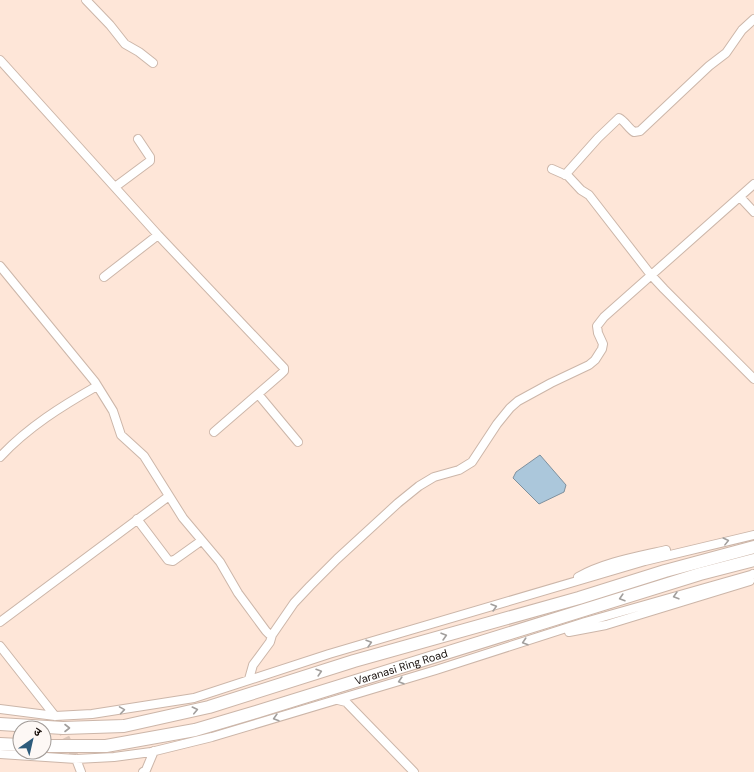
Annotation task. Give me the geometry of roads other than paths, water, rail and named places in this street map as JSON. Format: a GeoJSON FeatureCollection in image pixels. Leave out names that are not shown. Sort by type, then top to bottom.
{"type":"FeatureCollection","features":[{"type":"Feature","properties":{"kind":"highway"},"geometry":{"type":"LineString","coordinates":[[0,724],[63,728],[124,726],[209,707],[354,661],[572,600],[665,571],[754,547]]}},
{"type":"Feature","properties":{"kind":"highway","name":"Varanasi Ring Road"},"geometry":{"type":"LineString","coordinates":[[52,746],[106,746],[195,730],[700,574],[754,560]]}},
{"type":"Feature","properties":{"kind":"highway"},"geometry":{"type":"LineString","coordinates":[[0,744],[12,745]]}},
{"type":"Feature","properties":{"kind":"street"},"geometry":{"type":"LineString","coordinates":[[86,0],[110,25],[125,44],[139,52],[153,63]]}},
{"type":"Feature","properties":{"kind":"street"},"geometry":{"type":"LineString","coordinates":[[565,175],[598,138],[619,118],[623,120],[628,128],[634,132],[640,131],[709,66],[726,53],[742,30],[754,19]]}},
{"type":"Feature","properties":{"kind":"street"},"geometry":{"type":"LineString","coordinates":[[0,60],[158,235],[284,368],[284,371],[281,374],[214,432]]}},
{"type":"Feature","properties":{"kind":"street"},"geometry":{"type":"LineString","coordinates":[[115,187],[150,161],[150,157],[138,139]]}},
{"type":"Feature","properties":{"kind":"street"},"geometry":{"type":"LineString","coordinates":[[552,169],[565,175],[581,190],[589,194],[651,275],[754,379]]}},
{"type":"Feature","properties":{"kind":"street"},"geometry":{"type":"LineString","coordinates":[[250,679],[253,665],[270,642],[272,635],[294,603],[337,559],[398,503],[419,486],[434,477],[460,470],[472,462],[497,424],[518,401],[589,365],[595,360],[602,349],[603,344],[597,329],[600,322],[754,184]]}},
{"type":"Feature","properties":{"kind":"street"},"geometry":{"type":"LineString","coordinates":[[740,197],[754,212]]}},
{"type":"Feature","properties":{"kind":"street"},"geometry":{"type":"LineString","coordinates":[[104,277],[158,235]]}},
{"type":"Feature","properties":{"kind":"street"},"geometry":{"type":"LineString","coordinates":[[0,266],[97,386],[113,411],[120,435],[144,456],[183,518],[220,562],[238,593],[266,631],[272,635]]}},
{"type":"Feature","properties":{"kind":"street"},"geometry":{"type":"LineString","coordinates":[[0,457],[31,428],[46,417],[97,386]]}},
{"type":"Feature","properties":{"kind":"street"},"geometry":{"type":"LineString","coordinates":[[258,394],[298,442]]}},
{"type":"Feature","properties":{"kind":"street"},"geometry":{"type":"LineString","coordinates":[[0,622],[169,496]]}},
{"type":"Feature","properties":{"kind":"street"},"geometry":{"type":"LineString","coordinates":[[137,519],[170,561],[173,561],[201,541]]}},
{"type":"Feature","properties":{"kind":"street"},"geometry":{"type":"LineString","coordinates":[[0,709],[55,716],[92,714],[194,698],[329,654],[645,561],[754,534]]}},
{"type":"Feature","properties":{"kind":"street"},"geometry":{"type":"LineString","coordinates":[[0,754],[76,759],[154,751],[212,737],[338,700],[585,622],[754,574]]}},
{"type":"Feature","properties":{"kind":"street"},"geometry":{"type":"LineString","coordinates":[[0,646],[55,716]]}},
{"type":"Feature","properties":{"kind":"street"},"geometry":{"type":"LineString","coordinates":[[338,700],[346,702],[414,772]]}},
{"type":"Feature","properties":{"kind":"street"},"geometry":{"type":"LineString","coordinates":[[143,772],[146,770],[154,751]]}},
{"type":"Feature","properties":{"kind":"street"},"geometry":{"type":"LineString","coordinates":[[76,759],[81,772]]}},
{"type":"Feature","properties":{"kind":"water"},"geometry":{"type":"Polygon","coordinates":[[[540,455],[566,485],[564,492],[539,504],[513,478],[516,472],[540,455]]]}},
{"type":"Feature","properties":{"kind":"tunnel"},"geometry":{"type":"LineString","coordinates":[[55,716],[76,759]]}}]}
